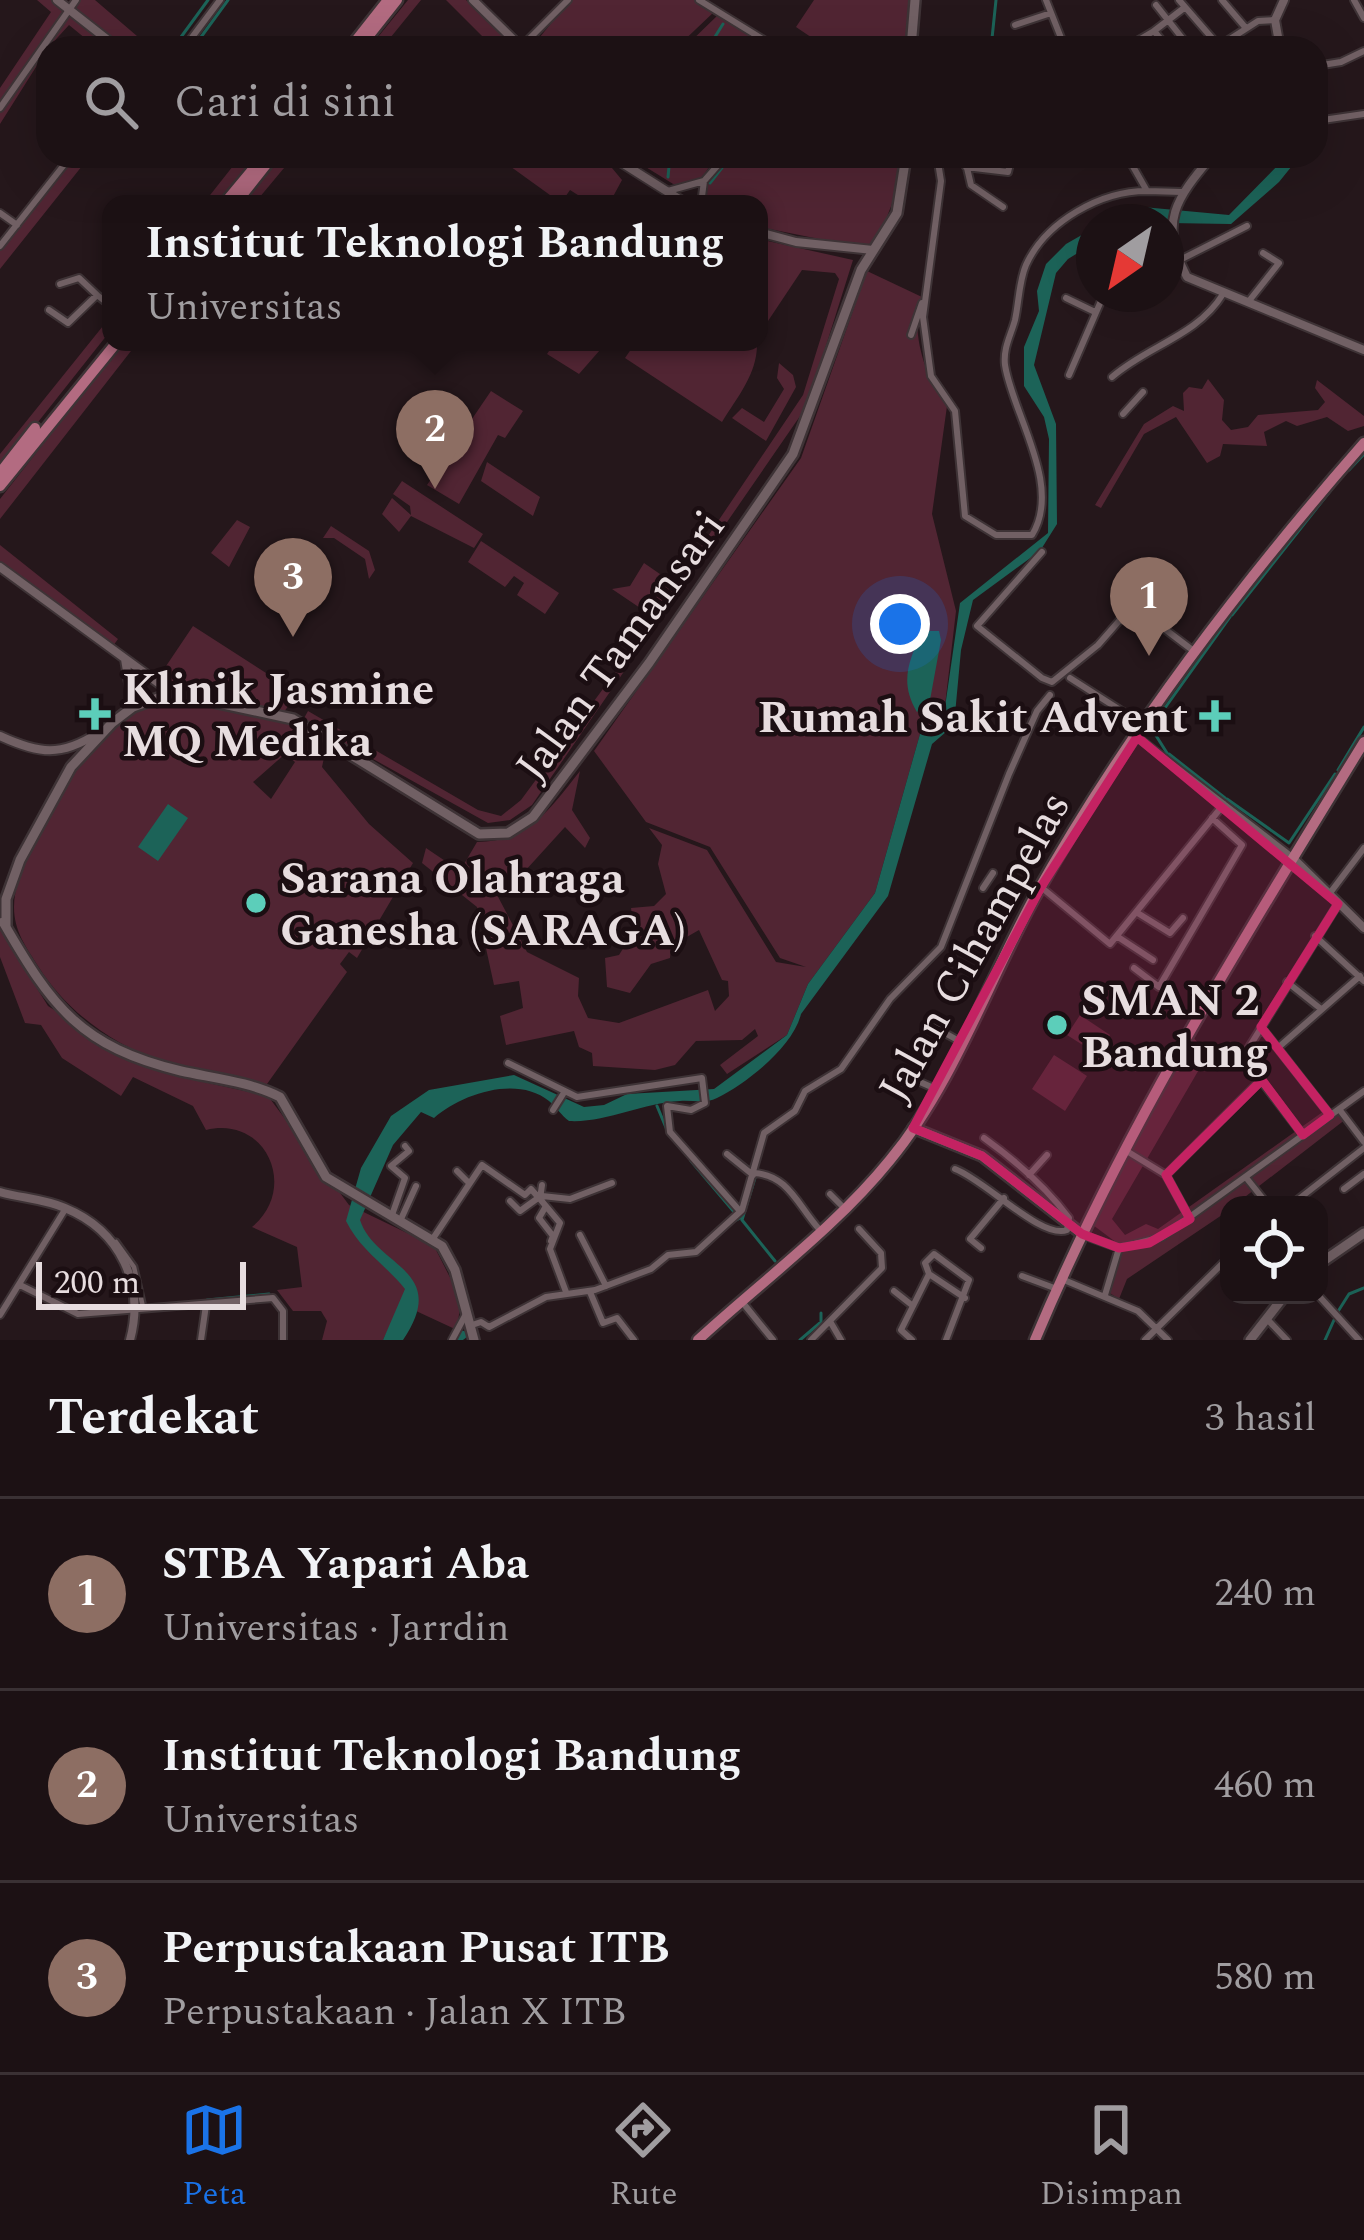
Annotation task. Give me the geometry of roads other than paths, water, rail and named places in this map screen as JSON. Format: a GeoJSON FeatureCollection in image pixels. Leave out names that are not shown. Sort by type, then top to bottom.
{"type":"FeatureCollection","features":[{"type":"Feature","properties":{"kind":"main road"},"geometry":{"type":"LineString","coordinates":[[360,36],[392,0]]}},
{"type":"Feature","properties":{"kind":"main road"},"geometry":{"type":"LineString","coordinates":[[367,36],[392,0]]}},
{"type":"Feature","properties":{"kind":"main road"},"geometry":{"type":"LineString","coordinates":[[912,36],[915,0]]}},
{"type":"Feature","properties":{"kind":"main road"},"geometry":{"type":"LineString","coordinates":[[232,195],[255,168]]}},
{"type":"Feature","properties":{"kind":"main road"},"geometry":{"type":"LineString","coordinates":[[241,195],[257,168]]}},
{"type":"Feature","properties":{"kind":"main road","name":"Jalan Tamansari"},"geometry":{"type":"LineString","coordinates":[[172,693],[293,719],[479,834],[508,833],[552,797],[772,490],[808,420],[860,270],[897,213],[904,168]]}},
{"type":"Feature","properties":{"kind":"main road"},"geometry":{"type":"LineString","coordinates":[[2,479],[104,351]]}},
{"type":"Feature","properties":{"kind":"main road"},"geometry":{"type":"LineString","coordinates":[[2,479],[75,384]]}},
{"type":"Feature","properties":{"kind":"main road","name":"Jalan Cihampelas"},"geometry":{"type":"LineString","coordinates":[[698,1340],[877,1176],[913,1128],[1041,887],[1141,731],[1196,652],[1364,443]]}},
{"type":"Feature","properties":{"kind":"main road"},"geometry":{"type":"LineString","coordinates":[[172,693],[133,707],[71,767],[3,900],[3,922],[66,1018],[90,1035],[160,1066],[280,1097],[320,1171],[345,1190],[434,1237],[455,1270],[474,1340]]}},
{"type":"Feature","properties":{"kind":"main road"},"geometry":{"type":"LineString","coordinates":[[1035,1340],[1125,1150],[1291,856],[1364,742]]}},
{"type":"Feature","properties":{"kind":"main road"},"geometry":{"type":"LineString","coordinates":[[913,1128],[982,1156],[1082,1234]]}},
{"type":"Feature","properties":{"kind":"main road"},"geometry":{"type":"LineString","coordinates":[[1328,1258],[1364,1233]]}},
{"type":"Feature","properties":{"kind":"main road"},"geometry":{"type":"LineString","coordinates":[[1250,1340],[1278,1304]]}},
{"type":"Feature","properties":{"kind":"street"},"geometry":{"type":"LineString","coordinates":[[56,0],[102,36]]}},
{"type":"Feature","properties":{"kind":"street"},"geometry":{"type":"LineString","coordinates":[[50,36],[76,0]]}},
{"type":"Feature","properties":{"kind":"street"},"geometry":{"type":"LineString","coordinates":[[193,36],[220,0]]}},
{"type":"Feature","properties":{"kind":"street"},"geometry":{"type":"LineString","coordinates":[[472,0],[510,36]]}},
{"type":"Feature","properties":{"kind":"street"},"geometry":{"type":"LineString","coordinates":[[532,36],[568,0]]}},
{"type":"Feature","properties":{"kind":"street"},"geometry":{"type":"LineString","coordinates":[[699,0],[755,36]]}},
{"type":"Feature","properties":{"kind":"street"},"geometry":{"type":"LineString","coordinates":[[1046,0],[1060,36]]}},
{"type":"Feature","properties":{"kind":"street"},"geometry":{"type":"LineString","coordinates":[[1222,0],[1245,28]]}},
{"type":"Feature","properties":{"kind":"street"},"geometry":{"type":"LineString","coordinates":[[1278,36],[1275,20],[1284,0]]}},
{"type":"Feature","properties":{"kind":"street"},"geometry":{"type":"LineString","coordinates":[[1354,0],[1364,18]]}},
{"type":"Feature","properties":{"kind":"street"},"geometry":{"type":"LineString","coordinates":[[1145,36],[1182,4],[1208,36]]}},
{"type":"Feature","properties":{"kind":"street"},"geometry":{"type":"LineString","coordinates":[[1156,5],[1176,34]]}},
{"type":"Feature","properties":{"kind":"street"},"geometry":{"type":"LineString","coordinates":[[1015,25],[1051,13]]}},
{"type":"Feature","properties":{"kind":"street"},"geometry":{"type":"LineString","coordinates":[[1233,36],[1275,20]]}},
{"type":"Feature","properties":{"kind":"street"},"geometry":{"type":"LineString","coordinates":[[1154,31],[1158,36]]}},
{"type":"Feature","properties":{"kind":"street"},"geometry":{"type":"LineString","coordinates":[[1328,64],[1364,50]]}},
{"type":"Feature","properties":{"kind":"street"},"geometry":{"type":"LineString","coordinates":[[0,108],[36,56]]}},
{"type":"Feature","properties":{"kind":"street"},"geometry":{"type":"LineString","coordinates":[[1328,119],[1364,113]]}},
{"type":"Feature","properties":{"kind":"street"},"geometry":{"type":"LineString","coordinates":[[0,247],[62,168]]}},
{"type":"Feature","properties":{"kind":"street"},"geometry":{"type":"LineString","coordinates":[[628,168],[668,195]]}},
{"type":"Feature","properties":{"kind":"street"},"geometry":{"type":"LineString","coordinates":[[702,195],[704,182],[716,168]]}},
{"type":"Feature","properties":{"kind":"street"},"geometry":{"type":"LineString","coordinates":[[939,168],[923,317],[931,376],[956,411],[965,516],[996,535],[1032,535],[1037,523],[1037,454],[1004,357],[1025,267],[1036,248],[1093,200],[1110,192],[1182,193]]}},
{"type":"Feature","properties":{"kind":"street"},"geometry":{"type":"LineString","coordinates":[[966,168],[971,185],[1003,207]]}},
{"type":"Feature","properties":{"kind":"street"},"geometry":{"type":"LineString","coordinates":[[974,168],[1008,172],[1009,168]]}},
{"type":"Feature","properties":{"kind":"street"},"geometry":{"type":"LineString","coordinates":[[1134,168],[1147,190]]}},
{"type":"Feature","properties":{"kind":"street"},"geometry":{"type":"LineString","coordinates":[[1175,204],[1202,168]]}},
{"type":"Feature","properties":{"kind":"street"},"geometry":{"type":"LineString","coordinates":[[658,190],[704,182]]}},
{"type":"Feature","properties":{"kind":"street"},"geometry":{"type":"LineString","coordinates":[[0,213],[17,225]]}},
{"type":"Feature","properties":{"kind":"street"},"geometry":{"type":"LineString","coordinates":[[1184,260],[1235,228],[1240,235],[1247,226]]}},
{"type":"Feature","properties":{"kind":"street"},"geometry":{"type":"LineString","coordinates":[[768,234],[874,250]]}},
{"type":"Feature","properties":{"kind":"street"},"geometry":{"type":"LineString","coordinates":[[1247,304],[1279,262],[1263,253]]}},
{"type":"Feature","properties":{"kind":"street"},"geometry":{"type":"LineString","coordinates":[[1184,269],[1192,282],[1364,350]]}},
{"type":"Feature","properties":{"kind":"street"},"geometry":{"type":"LineString","coordinates":[[60,284],[79,278],[102,298]]}},
{"type":"Feature","properties":{"kind":"street"},"geometry":{"type":"LineString","coordinates":[[1112,377],[1133,359],[1198,326],[1223,294]]}},
{"type":"Feature","properties":{"kind":"street"},"geometry":{"type":"LineString","coordinates":[[49,310],[68,323],[98,295]]}},
{"type":"Feature","properties":{"kind":"street"},"geometry":{"type":"LineString","coordinates":[[1066,298],[1076,303]]}},
{"type":"Feature","properties":{"kind":"street"},"geometry":{"type":"LineString","coordinates":[[910,335],[924,300]]}},
{"type":"Feature","properties":{"kind":"street"},"geometry":{"type":"LineString","coordinates":[[1069,375],[1095,312]]}},
{"type":"Feature","properties":{"kind":"street"},"geometry":{"type":"LineString","coordinates":[[1123,414],[1143,392]]}},
{"type":"Feature","properties":{"kind":"street"},"geometry":{"type":"LineString","coordinates":[[1042,552],[976,626],[1042,678],[1052,682],[1069,670],[1132,605],[1196,652]]}},
{"type":"Feature","properties":{"kind":"street"},"geometry":{"type":"LineString","coordinates":[[0,567],[172,693]]}},
{"type":"Feature","properties":{"kind":"street"},"geometry":{"type":"LineString","coordinates":[[124,658],[133,707]]}},
{"type":"Feature","properties":{"kind":"street"},"geometry":{"type":"LineString","coordinates":[[1070,678],[1291,856],[1336,906],[1364,928]]}},
{"type":"Feature","properties":{"kind":"street"},"geometry":{"type":"LineString","coordinates":[[297,693],[308,700]]}},
{"type":"Feature","properties":{"kind":"street"},"geometry":{"type":"LineString","coordinates":[[472,1325],[489,1328],[527,1304],[566,1292],[591,1293],[651,1269],[668,1255],[696,1252],[738,1213],[771,1125],[795,1112],[805,1091],[841,1069],[890,999],[940,946],[1036,711],[1050,695]]}},
{"type":"Feature","properties":{"kind":"street"},"geometry":{"type":"LineString","coordinates":[[0,736],[33,752],[55,753],[112,723]]}},
{"type":"Feature","properties":{"kind":"street"},"geometry":{"type":"LineString","coordinates":[[55,753],[71,767]]}},
{"type":"Feature","properties":{"kind":"street"},"geometry":{"type":"LineString","coordinates":[[1041,887],[1108,944],[1224,804]]}},
{"type":"Feature","properties":{"kind":"street"},"geometry":{"type":"LineString","coordinates":[[1135,968],[1159,987],[1242,845],[1212,818]]}},
{"type":"Feature","properties":{"kind":"street"},"geometry":{"type":"LineString","coordinates":[[1329,895],[1364,848]]}},
{"type":"Feature","properties":{"kind":"street"},"geometry":{"type":"LineString","coordinates":[[973,873],[987,881]]}},
{"type":"Feature","properties":{"kind":"street"},"geometry":{"type":"LineString","coordinates":[[1304,1135],[1243,1057],[1336,906]]}},
{"type":"Feature","properties":{"kind":"street"},"geometry":{"type":"LineString","coordinates":[[1136,912],[1170,933],[1183,917]]}},
{"type":"Feature","properties":{"kind":"street"},"geometry":{"type":"LineString","coordinates":[[1280,1046],[1362,978],[1315,936]]}},
{"type":"Feature","properties":{"kind":"street"},"geometry":{"type":"LineString","coordinates":[[1118,937],[1153,960]]}},
{"type":"Feature","properties":{"kind":"street"},"geometry":{"type":"LineString","coordinates":[[1287,982],[1321,1009]]}},
{"type":"Feature","properties":{"kind":"street"},"geometry":{"type":"LineString","coordinates":[[934,1027],[961,1042]]}},
{"type":"Feature","properties":{"kind":"street"},"geometry":{"type":"LineString","coordinates":[[1261,1027],[1330,1115]]}},
{"type":"Feature","properties":{"kind":"street"},"geometry":{"type":"LineString","coordinates":[[508,1063],[564,1093],[591,1096],[690,1076],[702,1078],[705,1102],[691,1110],[667,1106],[669,1133],[738,1213]]}},
{"type":"Feature","properties":{"kind":"street"},"geometry":{"type":"LineString","coordinates":[[1166,1175],[1261,1080]]}},
{"type":"Feature","properties":{"kind":"street"},"geometry":{"type":"LineString","coordinates":[[920,1082],[936,1089]]}},
{"type":"Feature","properties":{"kind":"street"},"geometry":{"type":"LineString","coordinates":[[1082,1234],[1119,1248],[1162,1238],[1364,1091]]}},
{"type":"Feature","properties":{"kind":"street"},"geometry":{"type":"LineString","coordinates":[[553,1109],[564,1093]]}},
{"type":"Feature","properties":{"kind":"street"},"geometry":{"type":"LineString","coordinates":[[1302,1196],[1364,1145],[1339,1109]]}},
{"type":"Feature","properties":{"kind":"street"},"geometry":{"type":"LineString","coordinates":[[955,1169],[1053,1233],[1069,1227],[1060,1207],[1029,1174],[984,1138]]}},
{"type":"Feature","properties":{"kind":"street"},"geometry":{"type":"LineString","coordinates":[[396,1217],[406,1178],[391,1166],[409,1150],[405,1146]]}},
{"type":"Feature","properties":{"kind":"street"},"geometry":{"type":"LineString","coordinates":[[1125,1150],[1166,1175],[1190,1219]]}},
{"type":"Feature","properties":{"kind":"street"},"geometry":{"type":"LineString","coordinates":[[727,1154],[754,1174],[772,1174],[787,1184],[819,1228]]}},
{"type":"Feature","properties":{"kind":"street"},"geometry":{"type":"LineString","coordinates":[[1029,1174],[1047,1155]]}},
{"type":"Feature","properties":{"kind":"street"},"geometry":{"type":"LineString","coordinates":[[434,1237],[482,1165],[525,1195],[531,1189],[560,1223],[550,1249],[566,1292]]}},
{"type":"Feature","properties":{"kind":"street"},"geometry":{"type":"LineString","coordinates":[[457,1171],[468,1182]]}},
{"type":"Feature","properties":{"kind":"street"},"geometry":{"type":"LineString","coordinates":[[1344,1189],[1364,1174]]}},
{"type":"Feature","properties":{"kind":"street"},"geometry":{"type":"LineString","coordinates":[[1247,1178],[1261,1196]]}},
{"type":"Feature","properties":{"kind":"street"},"geometry":{"type":"LineString","coordinates":[[510,1201],[520,1211],[542,1200],[570,1198],[612,1183]]}},
{"type":"Feature","properties":{"kind":"street"},"geometry":{"type":"LineString","coordinates":[[542,1185],[539,1218],[554,1238],[548,1244]]}},
{"type":"Feature","properties":{"kind":"street"},"geometry":{"type":"LineString","coordinates":[[396,1217],[416,1186]]}},
{"type":"Feature","properties":{"kind":"street"},"geometry":{"type":"LineString","coordinates":[[0,1192],[66,1208],[92,1226],[127,1262],[141,1307]]}},
{"type":"Feature","properties":{"kind":"street"},"geometry":{"type":"LineString","coordinates":[[830,1194],[843,1207]]}},
{"type":"Feature","properties":{"kind":"street"},"geometry":{"type":"LineString","coordinates":[[981,1248],[970,1239],[1004,1198]]}},
{"type":"Feature","properties":{"kind":"street"},"geometry":{"type":"LineString","coordinates":[[0,1315],[66,1208]]}},
{"type":"Feature","properties":{"kind":"street"},"geometry":{"type":"LineString","coordinates":[[95,1223],[134,1267],[141,1307],[130,1340]]}},
{"type":"Feature","properties":{"kind":"street"},"geometry":{"type":"LineString","coordinates":[[811,1340],[831,1324],[884,1262],[859,1229]]}},
{"type":"Feature","properties":{"kind":"street"},"geometry":{"type":"LineString","coordinates":[[580,1235],[606,1286]]}},
{"type":"Feature","properties":{"kind":"street"},"geometry":{"type":"LineString","coordinates":[[1105,1295],[1119,1248]]}},
{"type":"Feature","properties":{"kind":"street"},"geometry":{"type":"LineString","coordinates":[[946,1340],[965,1298],[969,1280],[936,1255],[925,1263],[929,1274],[965,1298]]}},
{"type":"Feature","properties":{"kind":"street"},"geometry":{"type":"LineString","coordinates":[[1145,1340],[1220,1265]]}},
{"type":"Feature","properties":{"kind":"street"},"geometry":{"type":"LineString","coordinates":[[912,1340],[901,1332],[929,1274]]}},
{"type":"Feature","properties":{"kind":"street"},"geometry":{"type":"LineString","coordinates":[[1022,1276],[1105,1295],[1156,1325],[1168,1340]]}},
{"type":"Feature","properties":{"kind":"street"},"geometry":{"type":"LineString","coordinates":[[20,1285],[70,1313],[273,1298],[284,1311],[283,1340]]}},
{"type":"Feature","properties":{"kind":"street"},"geometry":{"type":"LineString","coordinates":[[894,1292],[914,1306]]}},
{"type":"Feature","properties":{"kind":"street"},"geometry":{"type":"LineString","coordinates":[[591,1293],[603,1323],[617,1318],[634,1340]]}},
{"type":"Feature","properties":{"kind":"street"},"geometry":{"type":"LineString","coordinates":[[740,1301],[773,1340]]}},
{"type":"Feature","properties":{"kind":"street"},"geometry":{"type":"LineString","coordinates":[[201,1340],[209,1310],[203,1303]]}},
{"type":"Feature","properties":{"kind":"street"},"geometry":{"type":"LineString","coordinates":[[1326,1304],[1359,1340]]}},
{"type":"Feature","properties":{"kind":"street"},"geometry":{"type":"LineString","coordinates":[[452,1340],[468,1311]]}},
{"type":"Feature","properties":{"kind":"street"},"geometry":{"type":"LineString","coordinates":[[1266,1318],[1287,1340]]}},
{"type":"Feature","properties":{"kind":"street"},"geometry":{"type":"LineString","coordinates":[[831,1324],[841,1340]]}},
{"type":"Feature","properties":{"kind":"waterway"},"geometry":{"type":"LineString","coordinates":[[182,36],[208,0]]}},
{"type":"Feature","properties":{"kind":"waterway"},"geometry":{"type":"LineString","coordinates":[[202,36],[228,0]]}},
{"type":"Feature","properties":{"kind":"waterway"},"geometry":{"type":"LineString","coordinates":[[992,36],[996,0]]}},
{"type":"Feature","properties":{"kind":"waterway"},"geometry":{"type":"LineString","coordinates":[[716,36],[723,24]]}},
{"type":"Feature","properties":{"kind":"waterway"},"geometry":{"type":"LineString","coordinates":[[668,177],[669,168]]}},
{"type":"Feature","properties":{"kind":"waterway"},"geometry":{"type":"LineString","coordinates":[[710,183],[722,168]]}},
{"type":"Feature","properties":{"kind":"waterway"},"geometry":{"type":"LineString","coordinates":[[1349,470],[1364,454]]}},
{"type":"Feature","properties":{"kind":"waterway"},"geometry":{"type":"LineString","coordinates":[[1232,615],[1331,490]]}},
{"type":"Feature","properties":{"kind":"waterway"},"geometry":{"type":"LineString","coordinates":[[1167,753],[1155,734],[1157,719],[1230,617]]}},
{"type":"Feature","properties":{"kind":"waterway"},"geometry":{"type":"LineString","coordinates":[[1338,770],[1364,727]]}},
{"type":"Feature","properties":{"kind":"waterway"},"geometry":{"type":"LineString","coordinates":[[1169,754],[1225,798]]}},
{"type":"Feature","properties":{"kind":"waterway"},"geometry":{"type":"LineString","coordinates":[[1227,799],[1289,843],[1335,774]]}},
{"type":"Feature","properties":{"kind":"waterway"},"geometry":{"type":"LineString","coordinates":[[812,1090],[839,1073]]}},
{"type":"Feature","properties":{"kind":"waterway"},"geometry":{"type":"LineString","coordinates":[[657,1106],[667,1130]]}},
{"type":"Feature","properties":{"kind":"waterway"},"geometry":{"type":"LineString","coordinates":[[691,1161],[735,1213]]}},
{"type":"Feature","properties":{"kind":"waterway"},"geometry":{"type":"LineString","coordinates":[[742,1220],[755,1178]]}},
{"type":"Feature","properties":{"kind":"waterway"},"geometry":{"type":"LineString","coordinates":[[729,1224],[740,1218]]}},
{"type":"Feature","properties":{"kind":"waterway"},"geometry":{"type":"LineString","coordinates":[[742,1220],[775,1261]]}},
{"type":"Feature","properties":{"kind":"waterway"},"geometry":{"type":"LineString","coordinates":[[1337,1313],[1349,1294],[1364,1288]]}},
{"type":"Feature","properties":{"kind":"waterway"},"geometry":{"type":"LineString","coordinates":[[207,1300],[269,1294]]}},
{"type":"Feature","properties":{"kind":"waterway"},"geometry":{"type":"LineString","coordinates":[[800,1340],[821,1322],[821,1313]]}},
{"type":"Feature","properties":{"kind":"waterway"},"geometry":{"type":"LineString","coordinates":[[1325,1340],[1334,1320]]}},
{"type":"Feature","properties":{"kind":"waterway"},"geometry":{"type":"LineString","coordinates":[[456,1340],[463,1335]]}},
{"type":"Feature","properties":{"kind":"place","name":"Institut Teknologi Bandung"},"geometry":{"type":"Point","coordinates":[435,489]}},
{"type":"Feature","properties":{"kind":"place","name":"Perpustakaan Pusat ITB"},"geometry":{"type":"Point","coordinates":[293,637]}},
{"type":"Feature","properties":{"kind":"place","name":"STBA Yapari Aba"},"geometry":{"type":"Point","coordinates":[1149,656]}},
{"type":"Feature","properties":{"kind":"place","name":"Klinik Jasmine MQ Medika"},"geometry":{"type":"Point","coordinates":[95,714]}},
{"type":"Feature","properties":{"kind":"place","name":"Rumah Sakit Advent"},"geometry":{"type":"Point","coordinates":[1215,716]}},
{"type":"Feature","properties":{"kind":"place","name":"Sarana Olahraga Ganesha (SARAGA)"},"geometry":{"type":"Point","coordinates":[256,903]}},
{"type":"Feature","properties":{"kind":"place","name":"SMAN 2 Bandung"},"geometry":{"type":"Point","coordinates":[1057,1025]}}]}
